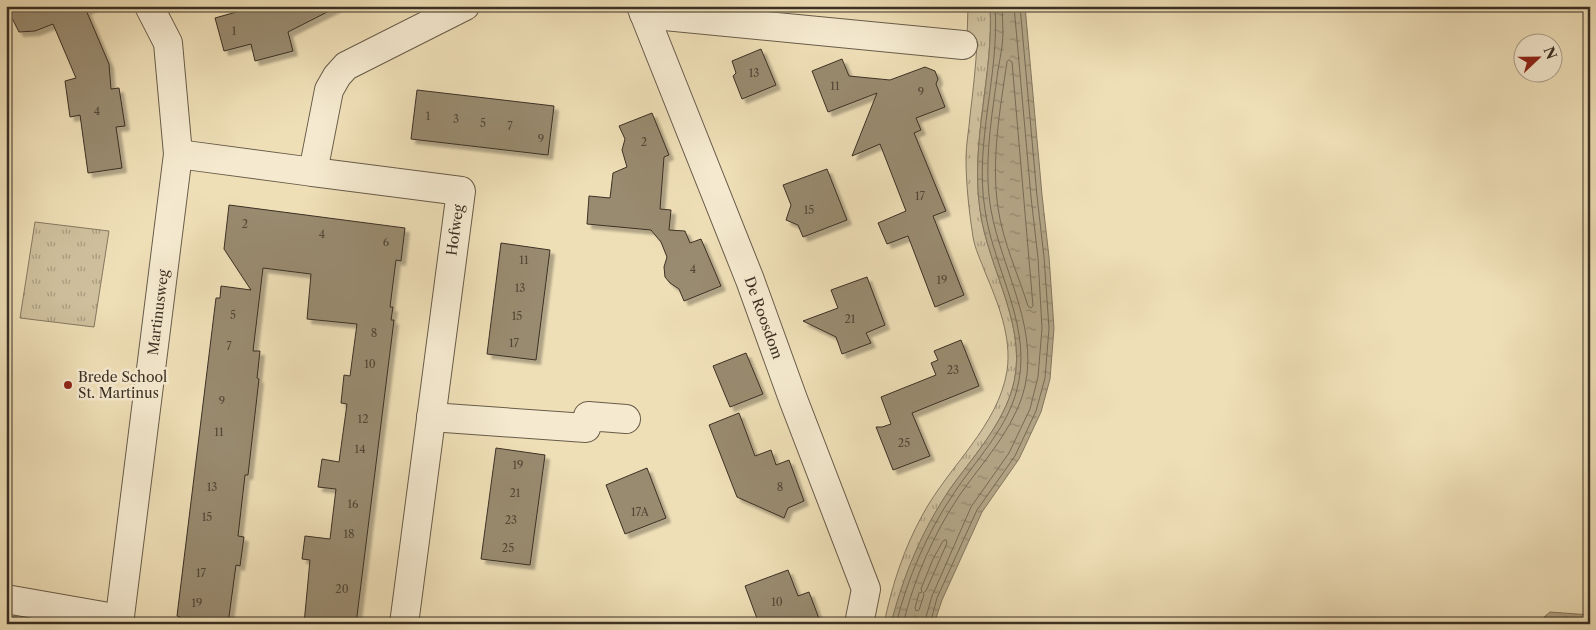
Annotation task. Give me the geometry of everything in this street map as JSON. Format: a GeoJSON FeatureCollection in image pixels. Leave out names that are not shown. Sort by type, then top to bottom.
{"type":"FeatureCollection","features":[{"type":"Feature","properties":{"kind":"street","name":"Martinusweg"},"geometry":{"type":"LineString","coordinates":[[119,621],[178,154],[168,43],[149,6]]}},
{"type":"Feature","properties":{"kind":"street"},"geometry":{"type":"LineString","coordinates":[[313,172],[329,90],[337,76],[346,66],[465,6]]}},
{"type":"Feature","properties":{"kind":"street","name":"De Roosdom"},"geometry":{"type":"LineString","coordinates":[[859,624],[866,589],[796,408],[750,280],[643,10],[963,45]]}},
{"type":"Feature","properties":{"kind":"street","name":"Hofweg"},"geometry":{"type":"LineString","coordinates":[[178,154],[460,191],[404,624]]}},
{"type":"Feature","properties":{"kind":"street"},"geometry":{"type":"LineString","coordinates":[[431,417],[586,428],[588,416],[626,419]]}},
{"type":"Feature","properties":{"kind":"street"},"geometry":{"type":"LineString","coordinates":[[6,599],[119,621]]}},
{"type":"Feature","properties":{"kind":"green space"},"geometry":{"type":"Polygon","coordinates":[[[968,6],[990,6],[989,57],[980,133],[978,184],[984,233],[1013,324],[1016,370],[1011,393],[1000,419],[940,504],[908,571],[891,624],[884,624],[899,567],[916,527],[934,496],[994,410],[1002,391],[1007,371],[1008,346],[1003,320],[975,246],[969,207],[966,153],[977,41],[967,40],[968,6]]]}},
{"type":"Feature","properties":{"kind":"green space"},"geometry":{"type":"Polygon","coordinates":[[[35,222],[109,231],[94,327],[20,318],[35,222]]]}},
{"type":"Feature","properties":{"kind":"green space"},"geometry":{"type":"Polygon","coordinates":[[[6,610],[92,624],[6,624],[6,610]]]}},
{"type":"Feature","properties":{"kind":"water"},"geometry":{"type":"Polygon","coordinates":[[[990,6],[1025,6],[1054,328],[1050,379],[1041,412],[1019,459],[982,512],[942,600],[934,624],[891,624],[901,588],[922,537],[950,489],[1000,419],[1011,393],[1016,370],[1013,324],[984,233],[978,184],[980,133],[989,57],[990,6]]]}},
{"type":"Feature","properties":{"kind":"water"},"geometry":{"type":"Polygon","coordinates":[[[1550,612],[1590,615],[1590,624],[1544,624],[1544,617],[1550,612]]]}},
{"type":"Feature","properties":{"kind":"building"},"geometry":{"type":"Polygon","coordinates":[[[6,6],[94,6],[86,10],[109,64],[111,89],[119,88],[125,126],[116,127],[122,168],[88,173],[80,115],[70,117],[65,81],[76,78],[53,24],[35,31],[19,32],[6,6]]]}},
{"type":"Feature","properties":{"kind":"building"},"geometry":{"type":"Polygon","coordinates":[[[258,6],[339,6],[288,32],[293,51],[255,61],[251,44],[224,51],[215,18],[258,6]]]}},
{"type":"Feature","properties":{"kind":"building"},"geometry":{"type":"Polygon","coordinates":[[[761,49],[776,85],[742,99],[733,76],[736,73],[732,61],[761,49]]]}},
{"type":"Feature","properties":{"kind":"building"},"geometry":{"type":"Polygon","coordinates":[[[842,59],[849,76],[890,80],[925,67],[935,71],[938,79],[936,84],[945,107],[916,118],[921,130],[914,133],[946,211],[933,216],[964,295],[935,307],[908,236],[887,244],[878,223],[906,211],[880,144],[852,156],[877,93],[828,112],[812,71],[842,59]]]}},
{"type":"Feature","properties":{"kind":"building"},"geometry":{"type":"Polygon","coordinates":[[[417,90],[554,106],[548,155],[411,139],[417,90]]]}},
{"type":"Feature","properties":{"kind":"building"},"geometry":{"type":"Polygon","coordinates":[[[652,113],[669,155],[664,157],[660,209],[671,210],[669,230],[685,231],[690,243],[701,239],[721,286],[684,301],[679,289],[665,277],[664,267],[667,257],[661,242],[651,230],[587,224],[589,196],[610,198],[613,173],[627,167],[622,150],[625,139],[619,126],[652,113]]]}},
{"type":"Feature","properties":{"kind":"building"},"geometry":{"type":"Polygon","coordinates":[[[827,169],[847,220],[803,237],[798,225],[786,220],[791,205],[783,185],[827,169]]]}},
{"type":"Feature","properties":{"kind":"building"},"geometry":{"type":"Polygon","coordinates":[[[229,205],[405,228],[401,261],[396,260],[390,307],[393,307],[391,320],[394,320],[356,624],[304,624],[310,560],[302,559],[305,536],[330,539],[336,489],[318,487],[322,459],[339,462],[347,404],[341,403],[344,375],[350,376],[357,324],[307,319],[311,274],[263,268],[253,351],[260,351],[257,378],[259,379],[248,475],[245,475],[238,536],[244,537],[240,566],[236,565],[228,624],[179,624],[180,617],[177,616],[216,298],[220,298],[221,286],[251,290],[224,249],[229,205]]]}},
{"type":"Feature","properties":{"kind":"building"},"geometry":{"type":"Polygon","coordinates":[[[501,243],[550,250],[536,360],[487,354],[501,243]]]}},
{"type":"Feature","properties":{"kind":"building"},"geometry":{"type":"Polygon","coordinates":[[[867,277],[885,325],[866,333],[871,343],[842,354],[836,337],[803,321],[838,308],[831,290],[867,277]]]}},
{"type":"Feature","properties":{"kind":"building"},"geometry":{"type":"Polygon","coordinates":[[[961,340],[979,386],[912,413],[930,456],[893,470],[876,427],[891,424],[881,397],[936,375],[931,363],[938,360],[934,351],[961,340]]]}},
{"type":"Feature","properties":{"kind":"building"},"geometry":{"type":"Polygon","coordinates":[[[746,353],[763,394],[730,407],[713,366],[746,353]]]}},
{"type":"Feature","properties":{"kind":"building"},"geometry":{"type":"Polygon","coordinates":[[[739,413],[755,456],[771,450],[776,465],[789,460],[804,501],[788,508],[784,518],[737,497],[709,425],[739,413]]]}},
{"type":"Feature","properties":{"kind":"building"},"geometry":{"type":"Polygon","coordinates":[[[496,448],[545,455],[530,565],[481,559],[496,448]]]}},
{"type":"Feature","properties":{"kind":"building"},"geometry":{"type":"Polygon","coordinates":[[[647,468],[666,518],[625,534],[606,485],[647,468]]]}},
{"type":"Feature","properties":{"kind":"building"},"geometry":{"type":"Polygon","coordinates":[[[788,570],[798,596],[809,592],[821,624],[759,624],[745,586],[788,570]]]}},
{"type":"Feature","properties":{"kind":"place","name":"Brede School St. Martinus"},"geometry":{"type":"Point","coordinates":[68,385]}}]}
